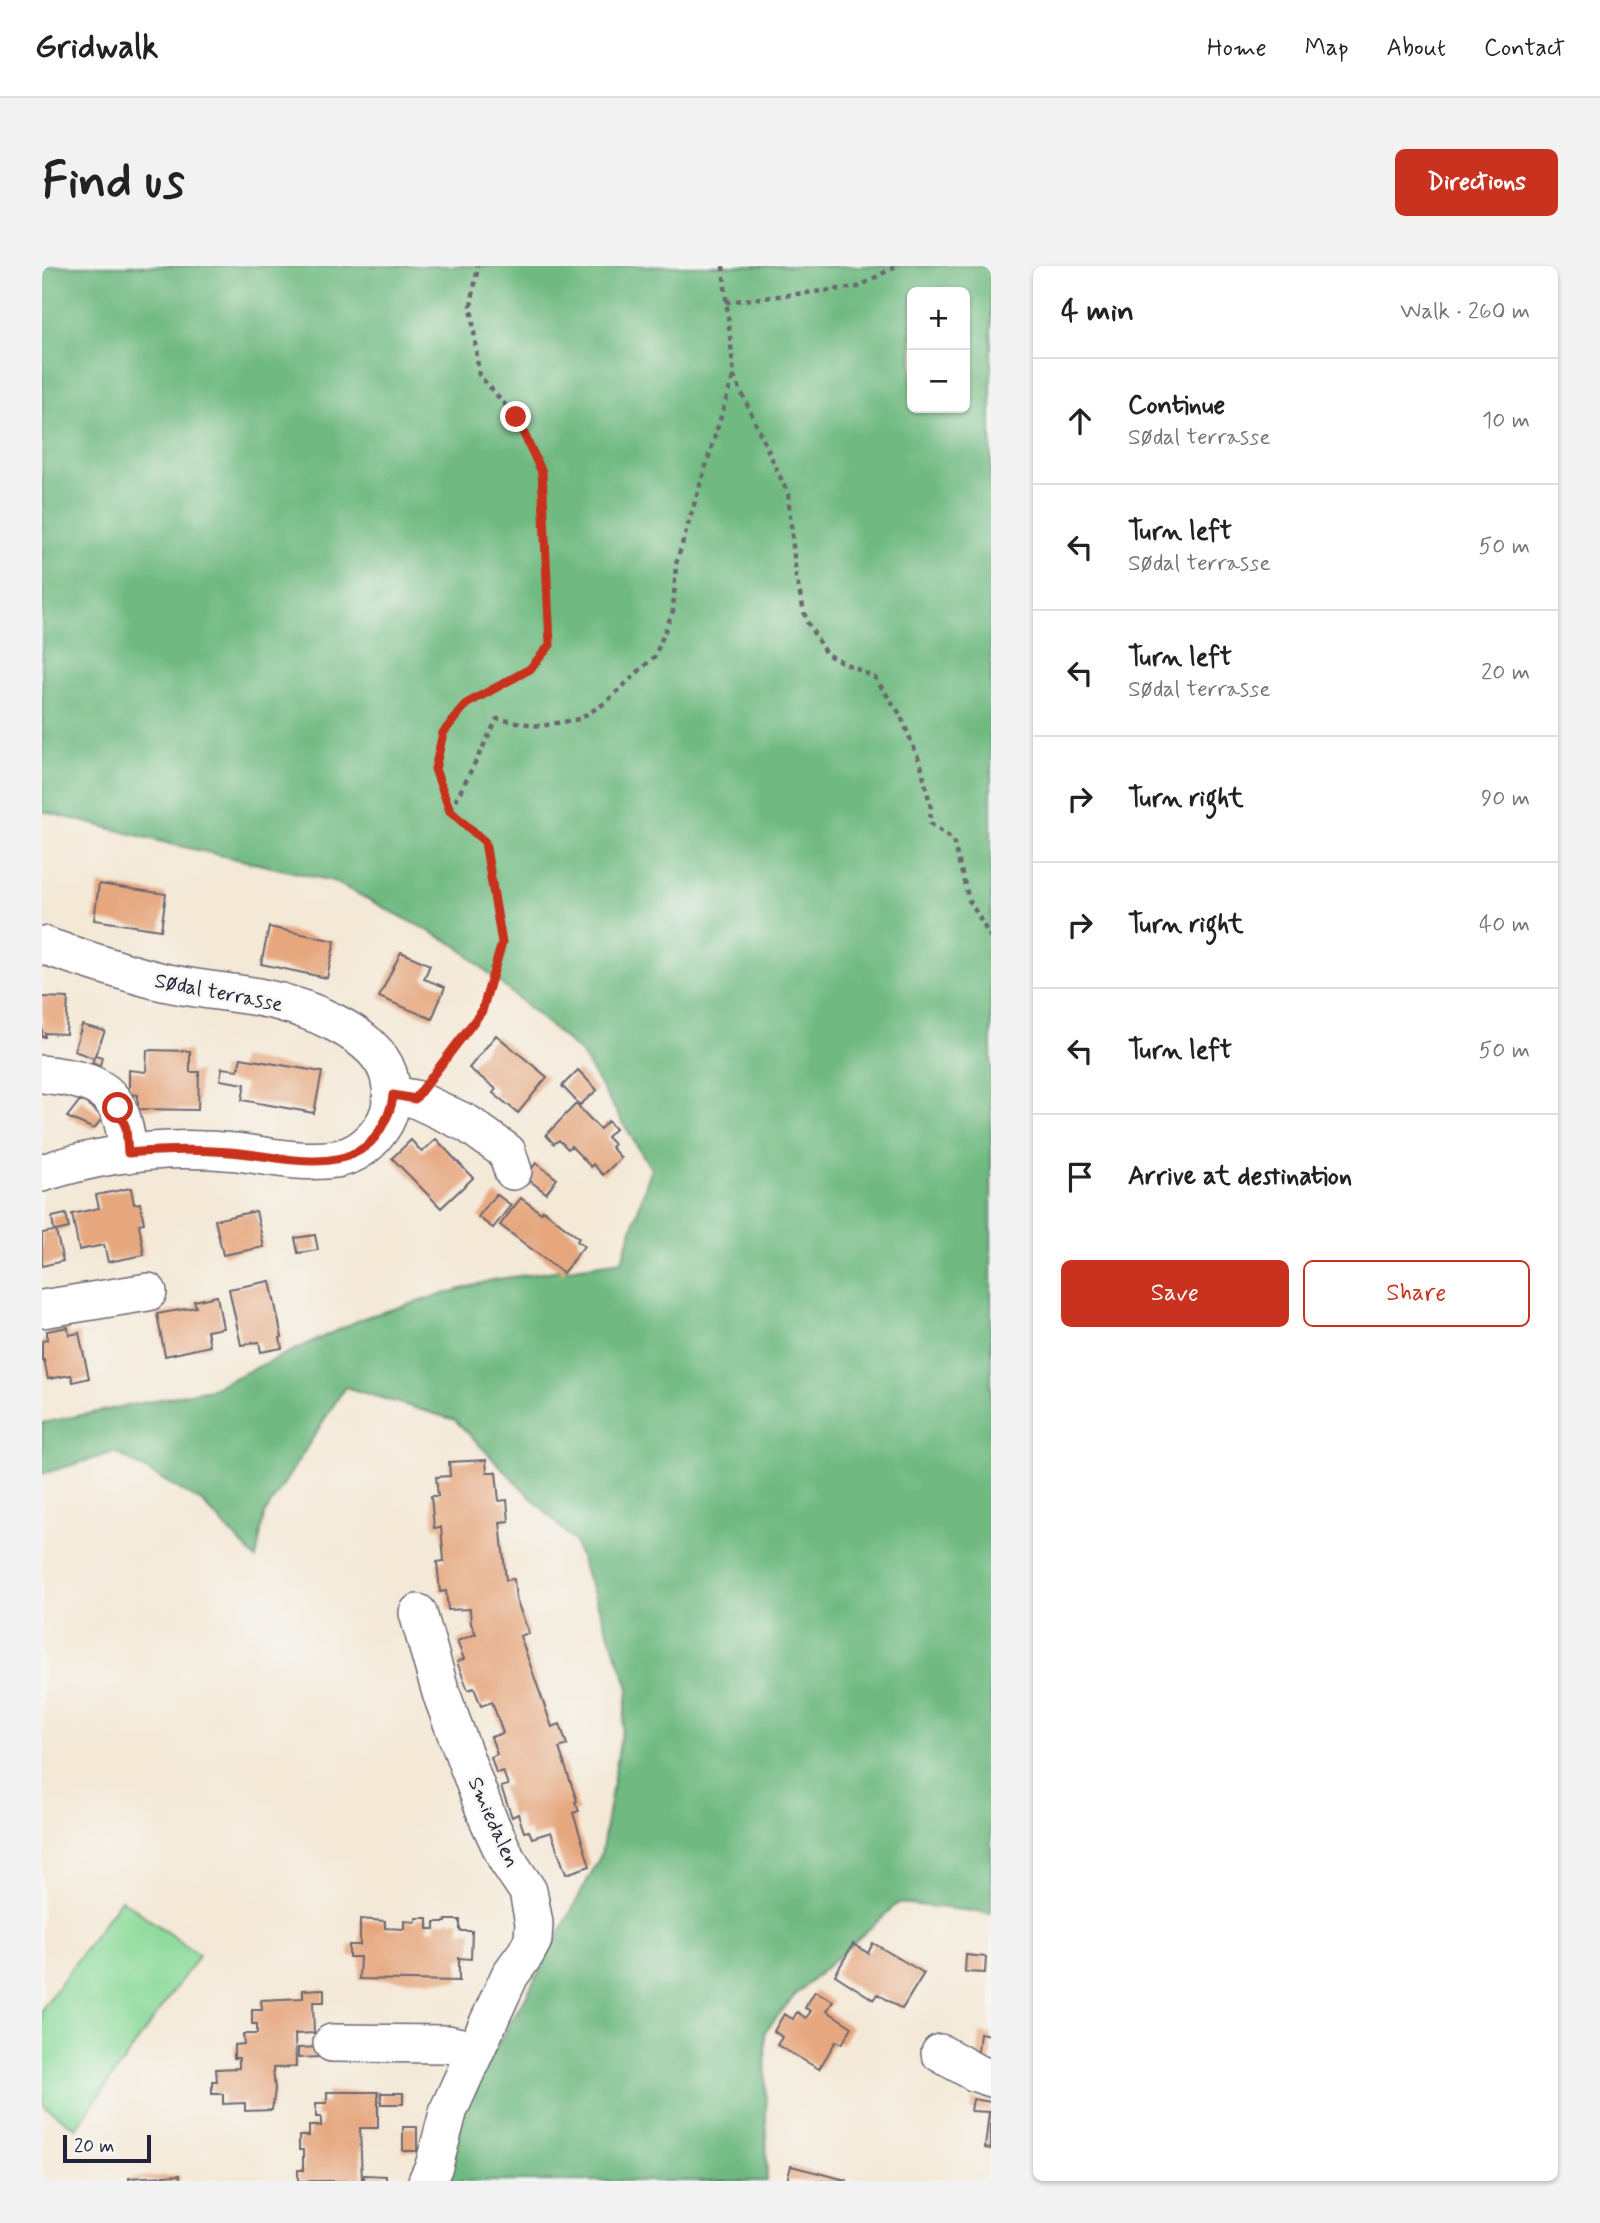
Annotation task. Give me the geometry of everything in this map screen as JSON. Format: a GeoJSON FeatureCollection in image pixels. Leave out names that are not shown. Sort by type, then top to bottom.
{"type":"FeatureCollection","features":[{"type":"Feature","properties":{"kind":"street","name":"Sødal terrasse"},"geometry":{"type":"LineString","coordinates":[[42,945],[151,979],[261,998],[310,1013],[359,1036],[379,1054],[404,1097]]}},
{"type":"Feature","properties":{"kind":"street"},"geometry":{"type":"LineString","coordinates":[[42,1074],[88,1082],[105,1092],[118,1108],[126,1128],[128,1153]]}},
{"type":"Feature","properties":{"kind":"street"},"geometry":{"type":"LineString","coordinates":[[42,1173],[128,1153],[172,1149],[315,1161],[337,1158],[357,1152],[377,1135],[389,1114],[404,1097],[468,1124],[507,1152],[513,1171]]}},
{"type":"Feature","properties":{"kind":"street"},"geometry":{"type":"LineString","coordinates":[[42,1309],[148,1292]]}},
{"type":"Feature","properties":{"kind":"street","name":"Smiedalen"},"geometry":{"type":"LineString","coordinates":[[418,1613],[441,1693],[488,1819],[507,1860],[528,1891],[534,1923],[533,1940],[510,1975],[449,2109],[428,2181]]}},
{"type":"Feature","properties":{"kind":"street"},"geometry":{"type":"LineString","coordinates":[[332,2043],[448,2043],[475,2050]]}},
{"type":"Feature","properties":{"kind":"street"},"geometry":{"type":"LineString","coordinates":[[940,2053],[976,2073],[991,2078]]}},
{"type":"Feature","properties":{"kind":"path"},"geometry":{"type":"LineString","coordinates":[[404,1097],[482,1011],[502,943],[485,842],[450,811],[435,769],[443,733],[466,704],[530,669],[550,645],[542,472],[516,417],[479,375],[471,306],[478,266]]}},
{"type":"Feature","properties":{"kind":"path"},"geometry":{"type":"LineString","coordinates":[[723,266],[734,376],[788,494],[796,577],[806,620],[826,654],[875,678],[900,714],[921,765],[931,808],[930,823],[953,840],[969,900],[991,938]]}},
{"type":"Feature","properties":{"kind":"path"},"geometry":{"type":"LineString","coordinates":[[726,302],[858,287],[896,266]]}},
{"type":"Feature","properties":{"kind":"path"},"geometry":{"type":"LineString","coordinates":[[450,811],[497,719],[541,726],[579,719],[605,703],[656,656],[673,611],[676,564],[734,376]]}},
{"type":"Feature","properties":{"kind":"green space"},"geometry":{"type":"Polygon","coordinates":[[[42,266],[991,266],[991,1913],[898,1903],[795,1995],[765,2031],[767,2181],[421,2181],[435,2149],[524,2000],[601,1855],[629,1688],[574,1541],[455,1420],[345,1387],[264,1515],[256,1559],[203,1503],[115,1452],[42,1474],[42,1423],[210,1389],[366,1317],[492,1280],[622,1261],[651,1169],[580,1052],[456,945],[333,881],[42,811],[42,266]]]}},
{"type":"Feature","properties":{"kind":"green space"},"geometry":{"type":"Polygon","coordinates":[[[121,1899],[199,1955],[76,2128],[42,2104],[42,2009],[121,1899]]]}},
{"type":"Feature","properties":{"kind":"building"},"geometry":{"type":"Polygon","coordinates":[[[99,884],[166,894],[161,930],[94,920],[99,884]]]}},
{"type":"Feature","properties":{"kind":"building"},"geometry":{"type":"Polygon","coordinates":[[[269,927],[335,941],[327,978],[261,964],[269,927]]]}},
{"type":"Feature","properties":{"kind":"building"},"geometry":{"type":"Polygon","coordinates":[[[401,952],[430,965],[424,979],[445,987],[432,1019],[379,997],[401,952]]]}},
{"type":"Feature","properties":{"kind":"building"},"geometry":{"type":"Polygon","coordinates":[[[42,997],[68,998],[66,1034],[45,1033],[45,1037],[42,1037],[42,997]]]}},
{"type":"Feature","properties":{"kind":"building"},"geometry":{"type":"Polygon","coordinates":[[[82,1025],[105,1031],[95,1055],[102,1057],[100,1066],[92,1063],[94,1058],[74,1051],[82,1025]]]}},
{"type":"Feature","properties":{"kind":"building"},"geometry":{"type":"Polygon","coordinates":[[[496,1035],[547,1077],[518,1113],[493,1093],[496,1089],[469,1068],[496,1035]]]}},
{"type":"Feature","properties":{"kind":"building"},"geometry":{"type":"Polygon","coordinates":[[[147,1050],[190,1051],[190,1072],[199,1072],[198,1110],[138,1109],[138,1095],[129,1094],[129,1070],[146,1072],[147,1050]]]}},
{"type":"Feature","properties":{"kind":"building"},"geometry":{"type":"Polygon","coordinates":[[[241,1058],[322,1072],[314,1113],[242,1100],[245,1084],[220,1080],[222,1068],[238,1070],[241,1058]]]}},
{"type":"Feature","properties":{"kind":"building"},"geometry":{"type":"Polygon","coordinates":[[[578,1070],[597,1090],[580,1105],[562,1086],[578,1070]]]}},
{"type":"Feature","properties":{"kind":"building"},"geometry":{"type":"Polygon","coordinates":[[[81,1099],[103,1117],[94,1129],[67,1117],[81,1099]]]}},
{"type":"Feature","properties":{"kind":"building"},"geometry":{"type":"Polygon","coordinates":[[[576,1104],[600,1129],[608,1121],[615,1129],[607,1137],[614,1144],[611,1147],[621,1158],[603,1175],[593,1164],[591,1167],[571,1146],[568,1149],[559,1140],[554,1144],[546,1135],[576,1104]]]}},
{"type":"Feature","properties":{"kind":"building"},"geometry":{"type":"Polygon","coordinates":[[[436,1139],[473,1178],[441,1208],[392,1158],[411,1140],[422,1152],[436,1139]]]}},
{"type":"Feature","properties":{"kind":"building"},"geometry":{"type":"Polygon","coordinates":[[[536,1163],[557,1179],[546,1193],[525,1177],[536,1163]]]}},
{"type":"Feature","properties":{"kind":"building"},"geometry":{"type":"Polygon","coordinates":[[[131,1188],[134,1204],[140,1203],[144,1223],[139,1224],[144,1255],[108,1262],[104,1245],[79,1250],[72,1214],[99,1208],[96,1195],[131,1188]]]}},
{"type":"Feature","properties":{"kind":"building"},"geometry":{"type":"Polygon","coordinates":[[[496,1194],[511,1205],[493,1228],[478,1217],[496,1194]]]}},
{"type":"Feature","properties":{"kind":"building"},"geometry":{"type":"Polygon","coordinates":[[[521,1198],[541,1213],[543,1210],[579,1238],[577,1241],[584,1246],[563,1273],[500,1225],[521,1198]]]}},
{"type":"Feature","properties":{"kind":"building"},"geometry":{"type":"Polygon","coordinates":[[[256,1211],[264,1247],[223,1255],[215,1220],[256,1211]]]}},
{"type":"Feature","properties":{"kind":"building"},"geometry":{"type":"Polygon","coordinates":[[[66,1214],[69,1228],[56,1231],[63,1261],[42,1266],[42,1233],[54,1231],[52,1217],[66,1214]]]}},
{"type":"Feature","properties":{"kind":"building"},"geometry":{"type":"Polygon","coordinates":[[[315,1235],[318,1250],[298,1253],[295,1238],[315,1235]]]}},
{"type":"Feature","properties":{"kind":"building"},"geometry":{"type":"Polygon","coordinates":[[[270,1281],[282,1348],[261,1352],[259,1342],[241,1345],[229,1289],[270,1281]]]}},
{"type":"Feature","properties":{"kind":"building"},"geometry":{"type":"Polygon","coordinates":[[[217,1296],[223,1328],[207,1331],[210,1346],[165,1356],[157,1314],[196,1307],[194,1301],[217,1296]]]}},
{"type":"Feature","properties":{"kind":"building"},"geometry":{"type":"Polygon","coordinates":[[[68,1327],[69,1335],[79,1333],[89,1378],[73,1382],[71,1375],[48,1379],[42,1360],[42,1341],[47,1340],[47,1331],[68,1327]]]}},
{"type":"Feature","properties":{"kind":"building"},"geometry":{"type":"Polygon","coordinates":[[[486,1460],[487,1472],[496,1472],[499,1501],[507,1500],[509,1521],[500,1522],[506,1580],[514,1579],[516,1599],[529,1633],[520,1636],[552,1727],[560,1724],[567,1745],[559,1748],[577,1801],[575,1802],[579,1811],[573,1813],[590,1866],[566,1874],[551,1832],[532,1838],[529,1831],[524,1832],[518,1814],[512,1817],[501,1787],[508,1785],[503,1771],[496,1773],[491,1757],[497,1754],[491,1737],[503,1733],[492,1702],[481,1706],[474,1688],[468,1690],[457,1662],[464,1659],[457,1641],[476,1634],[471,1624],[470,1609],[448,1610],[446,1591],[440,1592],[437,1562],[444,1561],[441,1527],[434,1528],[431,1496],[438,1496],[436,1477],[450,1476],[449,1462],[486,1460]]]}},
{"type":"Feature","properties":{"kind":"building"},"geometry":{"type":"Polygon","coordinates":[[[416,1918],[428,1918],[428,1929],[435,1929],[435,1922],[460,1920],[460,1931],[472,1931],[471,1959],[459,1958],[459,1981],[359,1979],[360,1957],[349,1957],[349,1945],[360,1945],[360,1919],[385,1921],[385,1928],[404,1929],[404,1921],[416,1922],[416,1918]]]}},
{"type":"Feature","properties":{"kind":"building"},"geometry":{"type":"Polygon","coordinates":[[[873,1943],[924,1973],[902,2009],[878,1994],[874,2000],[835,1975],[853,1944],[868,1953],[873,1943]]]}},
{"type":"Feature","properties":{"kind":"building"},"geometry":{"type":"Polygon","coordinates":[[[966,1955],[986,1957],[985,1973],[965,1972],[966,1955]]]}},
{"type":"Feature","properties":{"kind":"building"},"geometry":{"type":"Polygon","coordinates":[[[324,1989],[324,2002],[313,2002],[314,2033],[295,2034],[296,2067],[273,2068],[275,2090],[272,2110],[245,2111],[245,2103],[223,2104],[223,2094],[212,2094],[212,2081],[217,2081],[216,2069],[239,2068],[239,2058],[234,2058],[234,2045],[244,2044],[243,2034],[257,2034],[257,2024],[252,2024],[252,2010],[262,2010],[261,2000],[303,1998],[303,1990],[324,1989]]]}},
{"type":"Feature","properties":{"kind":"building"},"geometry":{"type":"Polygon","coordinates":[[[815,1991],[833,2001],[827,2011],[852,2027],[842,2044],[836,2041],[819,2069],[777,2045],[782,2037],[774,2031],[784,2014],[793,2019],[797,2012],[806,2018],[811,2011],[805,2008],[815,1991]]]}},
{"type":"Feature","properties":{"kind":"building"},"geometry":{"type":"Polygon","coordinates":[[[980,2033],[991,2035],[991,2063],[977,2061],[980,2033]]]}},
{"type":"Feature","properties":{"kind":"building"},"geometry":{"type":"Polygon","coordinates":[[[323,2047],[320,2057],[298,2058],[298,2048],[323,2047]]]}},
{"type":"Feature","properties":{"kind":"building"},"geometry":{"type":"Polygon","coordinates":[[[327,2092],[378,2092],[378,2128],[360,2128],[362,2181],[298,2181],[298,2170],[303,2170],[303,2150],[299,2150],[299,2136],[309,2136],[309,2126],[321,2126],[321,2117],[316,2117],[316,2103],[327,2103],[327,2092]]]}},
{"type":"Feature","properties":{"kind":"building"},"geometry":{"type":"Polygon","coordinates":[[[381,2093],[403,2093],[403,2104],[381,2104],[381,2093]]]}},
{"type":"Feature","properties":{"kind":"building"},"geometry":{"type":"Polygon","coordinates":[[[973,2099],[991,2102],[991,2149],[985,2148],[989,2112],[971,2111],[973,2099]]]}},
{"type":"Feature","properties":{"kind":"building"},"geometry":{"type":"Polygon","coordinates":[[[403,2127],[417,2127],[417,2151],[403,2151],[403,2127]]]}},
{"type":"Feature","properties":{"kind":"building"},"geometry":{"type":"Polygon","coordinates":[[[791,2166],[846,2180],[787,2181],[791,2166]]]}},
{"type":"Feature","properties":{"kind":"building"},"geometry":{"type":"Polygon","coordinates":[[[180,2175],[180,2181],[129,2181],[129,2178],[180,2175]]]}},
{"type":"Feature","properties":{"kind":"building"},"geometry":{"type":"Polygon","coordinates":[[[364,2175],[386,2176],[386,2181],[364,2181],[364,2175]]]}},
{"type":"Feature","properties":{"kind":"route"},"geometry":{"type":"LineString","coordinates":[[118,1108],[126,1128],[128,1153],[172,1149],[200,1150],[315,1161],[349,1156],[365,1147],[377,1135],[389,1114],[393,1095],[415,1099],[482,1011],[502,943],[485,842],[450,811],[435,769],[443,733],[466,704],[530,669],[550,645],[542,472],[516,417]]}}]}
